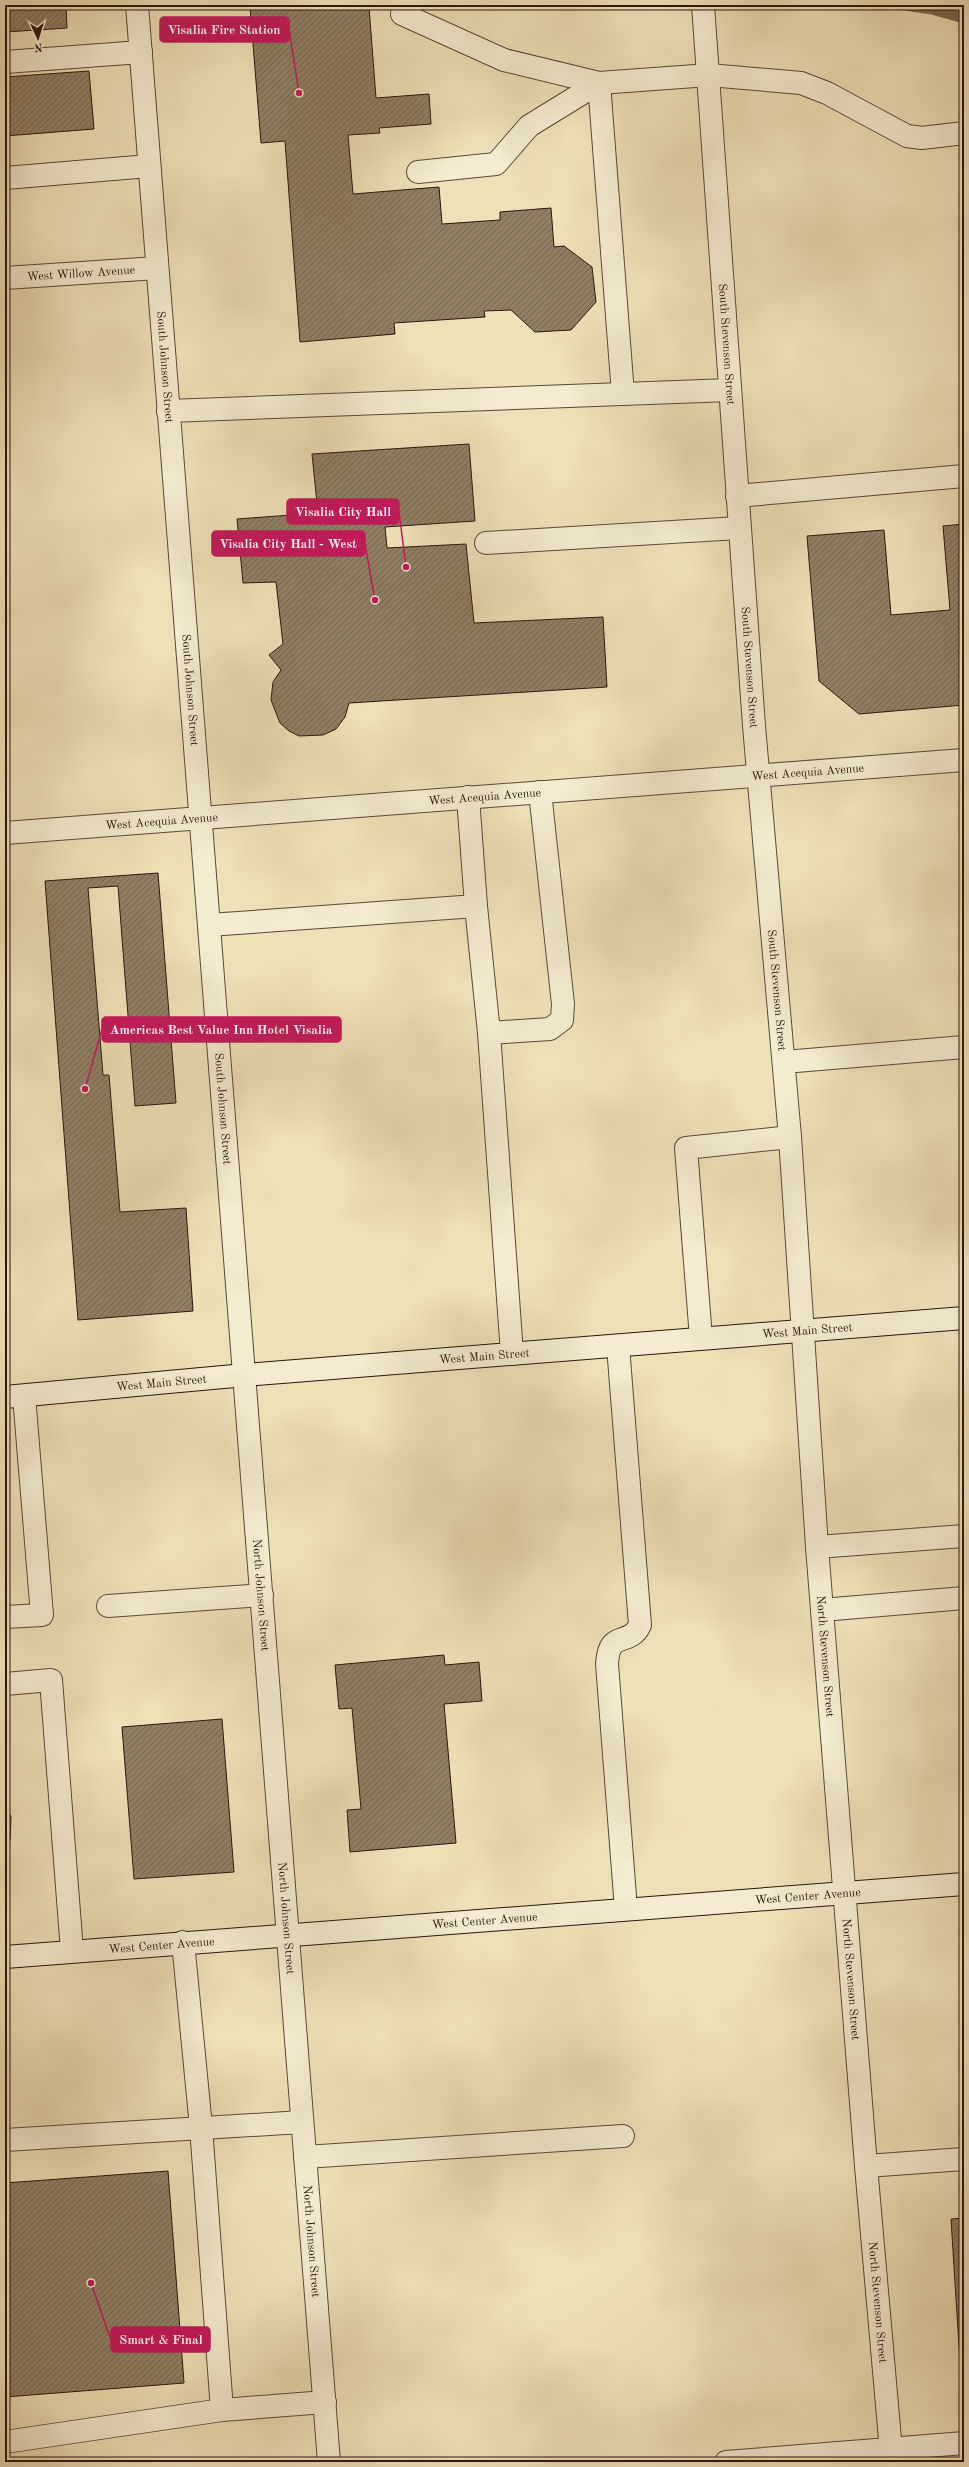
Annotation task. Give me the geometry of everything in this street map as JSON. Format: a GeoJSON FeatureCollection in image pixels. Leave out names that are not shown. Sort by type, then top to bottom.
{"type":"FeatureCollection","features":[{"type":"Feature","properties":{"kind":"street","name":"South Johnson Street"},"geometry":{"type":"LineString","coordinates":[[137,5],[245,1374]]}},
{"type":"Feature","properties":{"kind":"street","name":"South Stevenson Street"},"geometry":{"type":"LineString","coordinates":[[704,5],[739,528],[758,776],[790,1137],[802,1329]]}},
{"type":"Feature","properties":{"kind":"street"},"geometry":{"type":"LineString","coordinates":[[402,14],[504,60],[599,83],[709,75],[801,83],[827,93],[907,136],[922,138],[964,133]]}},
{"type":"Feature","properties":{"kind":"street"},"geometry":{"type":"LineString","coordinates":[[5,62],[141,52]]}},
{"type":"Feature","properties":{"kind":"street"},"geometry":{"type":"LineString","coordinates":[[418,172],[496,164],[529,126],[599,83]]}},
{"type":"Feature","properties":{"kind":"street"},"geometry":{"type":"LineString","coordinates":[[599,83],[623,394]]}},
{"type":"Feature","properties":{"kind":"street"},"geometry":{"type":"LineString","coordinates":[[5,178],[149,166]]}},
{"type":"Feature","properties":{"kind":"street","name":"West Willow Avenue"},"geometry":{"type":"LineString","coordinates":[[5,278],[158,268]]}},
{"type":"Feature","properties":{"kind":"street"},"geometry":{"type":"LineString","coordinates":[[168,411],[730,390]]}},
{"type":"Feature","properties":{"kind":"street"},"geometry":{"type":"LineString","coordinates":[[737,496],[964,476]]}},
{"type":"Feature","properties":{"kind":"street"},"geometry":{"type":"LineString","coordinates":[[486,543],[739,528]]}},
{"type":"Feature","properties":{"kind":"street","name":"West Acequia Avenue"},"geometry":{"type":"LineString","coordinates":[[5,833],[964,760]]}},
{"type":"Feature","properties":{"kind":"street"},"geometry":{"type":"LineString","coordinates":[[489,1033],[550,1028],[562,1020],[563,1004],[540,792]]}},
{"type":"Feature","properties":{"kind":"street"},"geometry":{"type":"LineString","coordinates":[[468,797],[476,906],[489,1033],[512,1354]]}},
{"type":"Feature","properties":{"kind":"street"},"geometry":{"type":"LineString","coordinates":[[209,925],[476,906]]}},
{"type":"Feature","properties":{"kind":"street"},"geometry":{"type":"LineString","coordinates":[[784,1062],[964,1047]]}},
{"type":"Feature","properties":{"kind":"street"},"geometry":{"type":"LineString","coordinates":[[701,1338],[686,1148],[790,1137]]}},
{"type":"Feature","properties":{"kind":"street","name":"West Main Street"},"geometry":{"type":"LineString","coordinates":[[14,1396],[245,1374],[618,1346],[802,1329],[964,1318]]}},
{"type":"Feature","properties":{"kind":"street","name":"North Stevenson Street"},"geometry":{"type":"LineString","coordinates":[[802,1329],[817,1547],[846,1894],[866,2166],[891,2455]]}},
{"type":"Feature","properties":{"kind":"street"},"geometry":{"type":"LineString","coordinates":[[618,1346],[640,1625],[631,1635],[614,1643],[608,1649],[607,1664],[626,1909]]}},
{"type":"Feature","properties":{"kind":"street","name":"North Johnson Street"},"geometry":{"type":"LineString","coordinates":[[245,1374],[287,1936],[325,2402],[328,2462]]}},
{"type":"Feature","properties":{"kind":"street"},"geometry":{"type":"LineString","coordinates":[[5,1617],[42,1615],[14,1396]]}},
{"type":"Feature","properties":{"kind":"street"},"geometry":{"type":"LineString","coordinates":[[817,1547],[964,1536]]}},
{"type":"Feature","properties":{"kind":"street"},"geometry":{"type":"LineString","coordinates":[[108,1606],[262,1595]]}},
{"type":"Feature","properties":{"kind":"street"},"geometry":{"type":"LineString","coordinates":[[822,1610],[964,1598]]}},
{"type":"Feature","properties":{"kind":"street"},"geometry":{"type":"LineString","coordinates":[[5,1684],[51,1680],[72,1951]]}},
{"type":"Feature","properties":{"kind":"street","name":"West Center Avenue"},"geometry":{"type":"LineString","coordinates":[[5,1957],[183,1942],[287,1936],[964,1884]]}},
{"type":"Feature","properties":{"kind":"street"},"geometry":{"type":"LineString","coordinates":[[183,1942],[200,2127],[222,2410]]}},
{"type":"Feature","properties":{"kind":"street"},"geometry":{"type":"LineString","coordinates":[[5,2140],[302,2122]]}},
{"type":"Feature","properties":{"kind":"street"},"geometry":{"type":"LineString","coordinates":[[305,2157],[623,2136]]}},
{"type":"Feature","properties":{"kind":"street"},"geometry":{"type":"LineString","coordinates":[[866,2166],[964,2158]]}},
{"type":"Feature","properties":{"kind":"street"},"geometry":{"type":"LineString","coordinates":[[5,2442],[222,2410],[325,2402]]}},
{"type":"Feature","properties":{"kind":"street"},"geometry":{"type":"LineString","coordinates":[[726,2462],[891,2455],[964,2443]]}},
{"type":"Feature","properties":{"kind":"building"},"geometry":{"type":"Polygon","coordinates":[[[5,5],[66,5],[67,28],[5,32],[5,5]]]}},
{"type":"Feature","properties":{"kind":"building"},"geometry":{"type":"Polygon","coordinates":[[[283,5],[381,5],[369,7],[376,98],[429,94],[431,124],[379,128],[380,133],[348,135],[353,194],[439,187],[442,224],[500,220],[500,212],[551,208],[554,247],[564,246],[592,267],[596,302],[571,330],[535,332],[511,310],[484,311],[485,317],[394,323],[395,334],[300,342],[285,141],[261,143],[250,7],[283,5]]]}},
{"type":"Feature","properties":{"kind":"building"},"geometry":{"type":"Polygon","coordinates":[[[89,71],[94,129],[5,136],[5,77],[89,71]]]}},
{"type":"Feature","properties":{"kind":"building"},"geometry":{"type":"Polygon","coordinates":[[[469,444],[475,521],[385,527],[387,548],[466,544],[474,623],[603,617],[607,687],[349,703],[345,717],[336,729],[323,735],[299,736],[289,731],[280,723],[271,700],[273,682],[281,670],[269,655],[283,644],[276,582],[243,583],[237,519],[318,513],[312,454],[469,444]]]}},
{"type":"Feature","properties":{"kind":"building"},"geometry":{"type":"Polygon","coordinates":[[[964,524],[964,705],[859,714],[819,681],[807,536],[884,530],[891,615],[950,610],[943,526],[964,524]]]}},
{"type":"Feature","properties":{"kind":"building"},"geometry":{"type":"Polygon","coordinates":[[[158,873],[176,1103],[135,1106],[118,886],[88,888],[103,1075],[109,1075],[120,1212],[186,1208],[193,1311],[78,1320],[45,881],[158,873]]]}},
{"type":"Feature","properties":{"kind":"building"},"geometry":{"type":"Polygon","coordinates":[[[444,1655],[445,1665],[479,1662],[482,1701],[444,1704],[456,1843],[350,1852],[347,1810],[361,1809],[352,1708],[339,1709],[335,1665],[444,1655]]]}},
{"type":"Feature","properties":{"kind":"building"},"geometry":{"type":"Polygon","coordinates":[[[222,1719],[234,1872],[134,1879],[122,1727],[222,1719]]]}},
{"type":"Feature","properties":{"kind":"building"},"geometry":{"type":"Polygon","coordinates":[[[5,1804],[11,1817],[10,1841],[5,1842],[5,1804]]]}},
{"type":"Feature","properties":{"kind":"building"},"geometry":{"type":"Polygon","coordinates":[[[168,2171],[184,2383],[5,2397],[5,2183],[168,2171]]]}},
{"type":"Feature","properties":{"kind":"building"},"geometry":{"type":"Polygon","coordinates":[[[964,2218],[964,2362],[960,2362],[951,2219],[964,2218]]]}},
{"type":"Feature","properties":{"kind":"waterway"},"geometry":{"type":"LineString","coordinates":[[905,5],[932,9],[964,18]]}},
{"type":"Feature","properties":{"kind":"place","name":"Visalia Fire Station"},"geometry":{"type":"Point","coordinates":[299,93]}},
{"type":"Feature","properties":{"kind":"place","name":"Visalia City Hall"},"geometry":{"type":"Point","coordinates":[406,567]}},
{"type":"Feature","properties":{"kind":"place","name":"Visalia City Hall - West"},"geometry":{"type":"Point","coordinates":[375,600]}},
{"type":"Feature","properties":{"kind":"place","name":"Americas Best Value Inn Hotel Visalia"},"geometry":{"type":"Point","coordinates":[85,1089]}},
{"type":"Feature","properties":{"kind":"place","name":"Smart & Final"},"geometry":{"type":"Point","coordinates":[91,2283]}}]}
